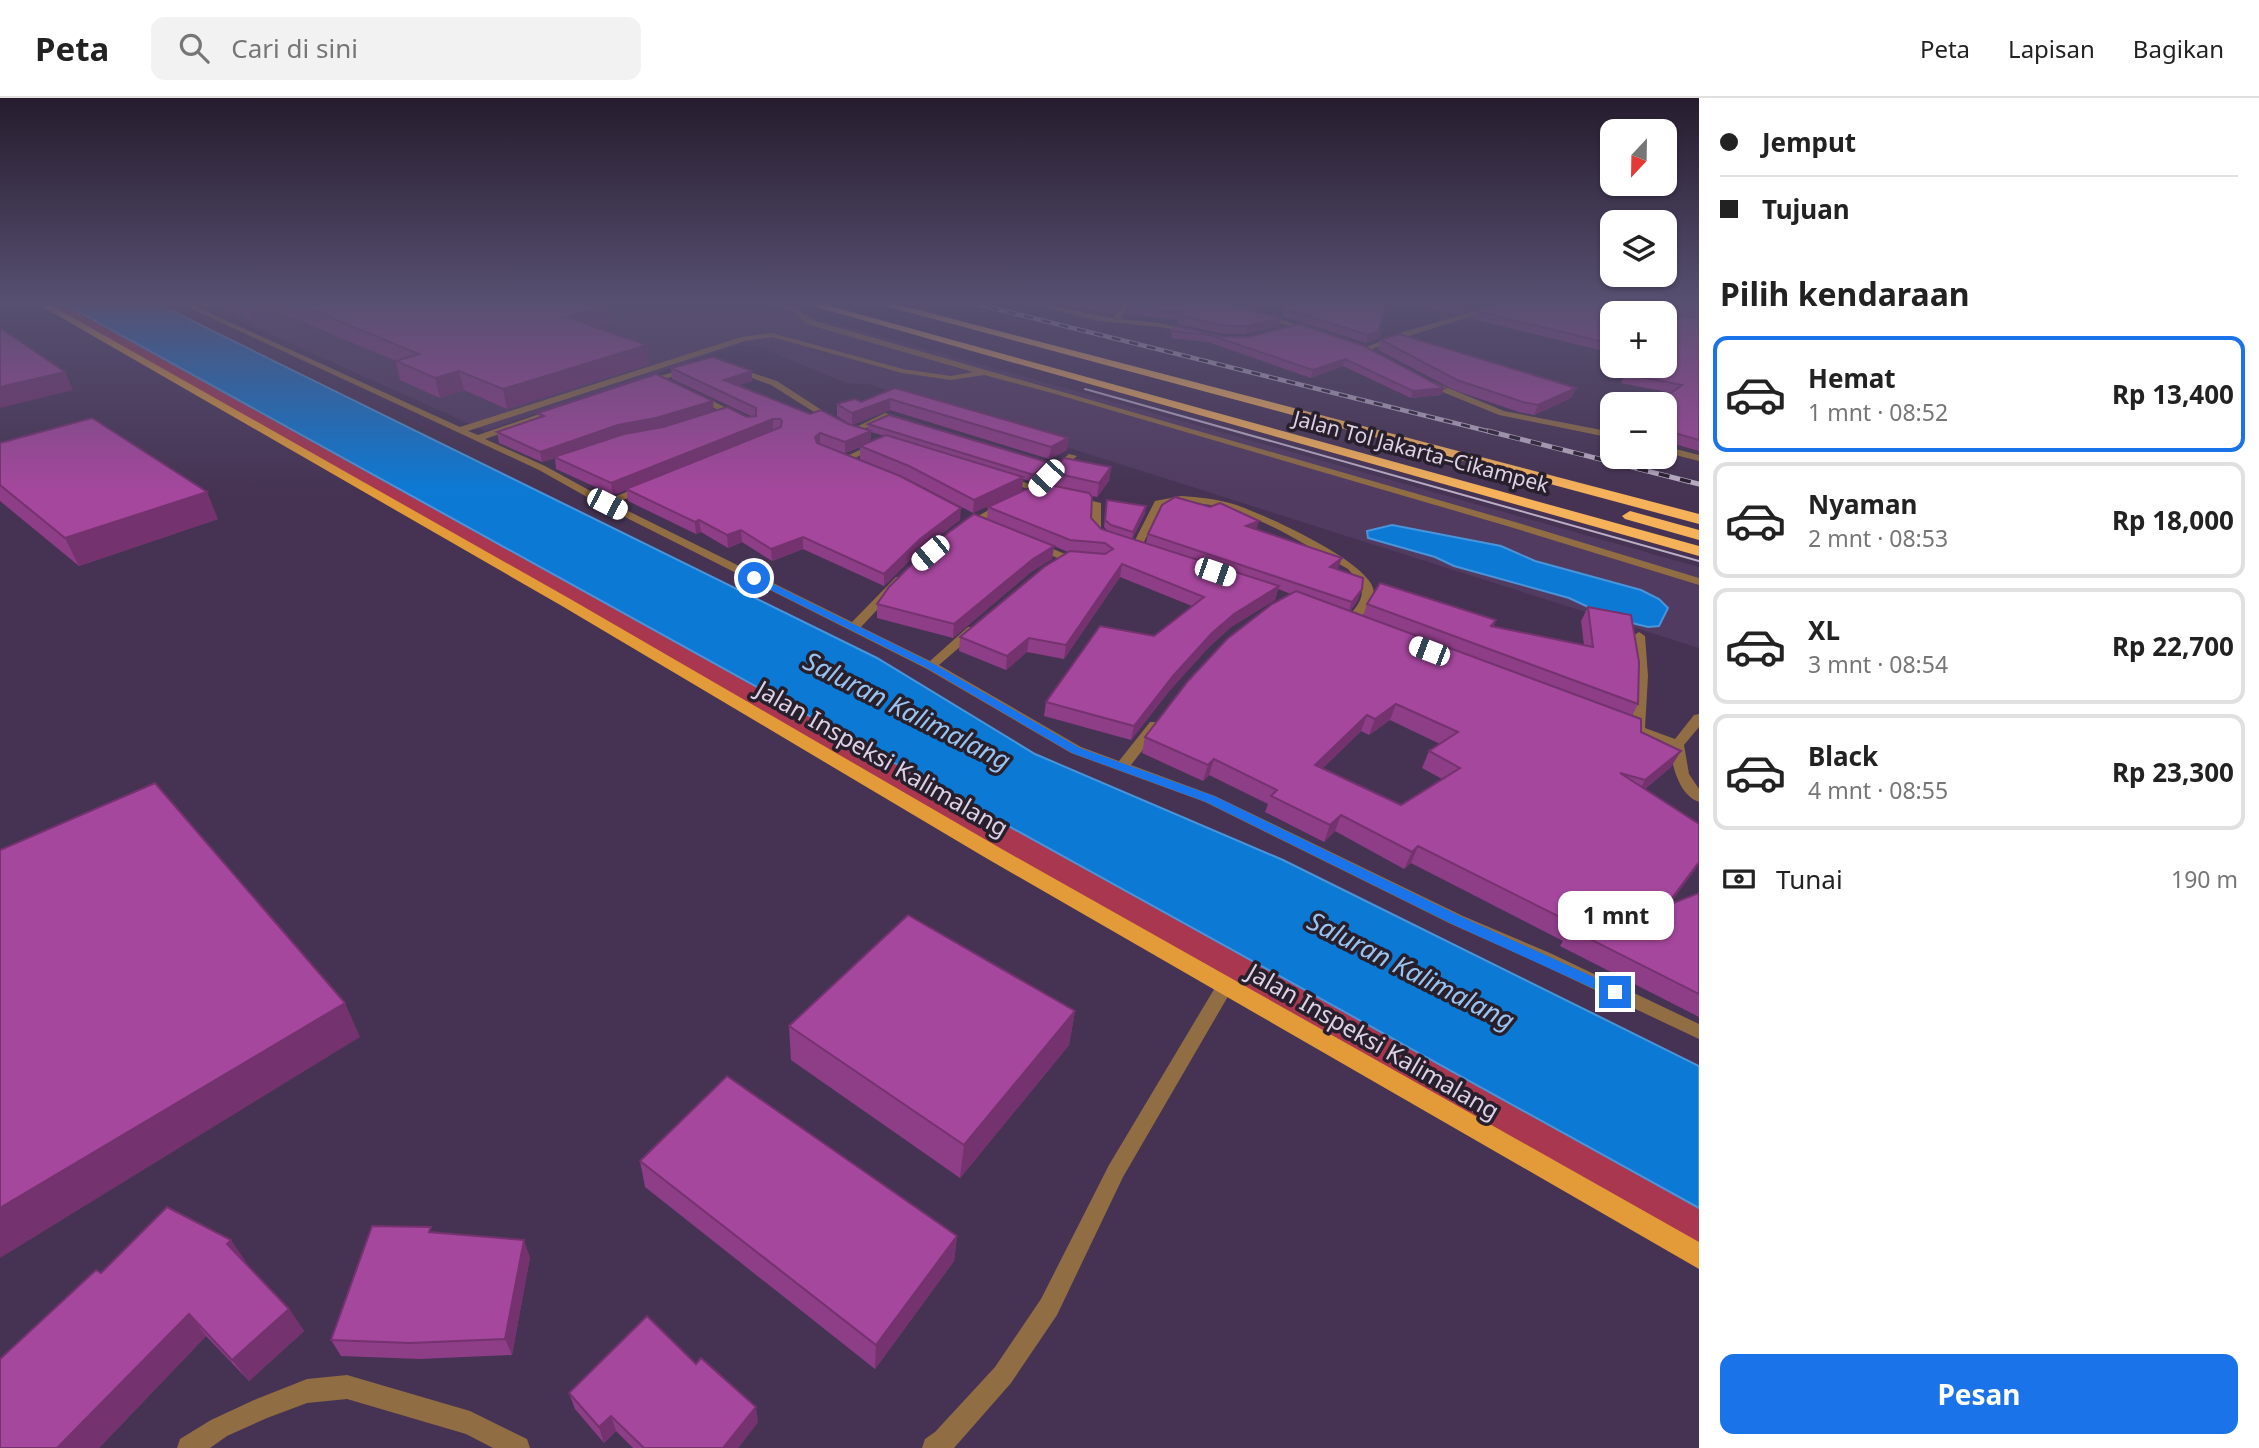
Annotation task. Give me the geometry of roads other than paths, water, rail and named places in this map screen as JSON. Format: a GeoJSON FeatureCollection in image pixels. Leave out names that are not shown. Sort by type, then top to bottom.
{"type":"FeatureCollection","features":[{"type":"Feature","properties":{"kind":"highway","name":"Jalan Tol Jakarta–Cikampek"},"geometry":{"type":"LineString","coordinates":[[1034,366],[1699,551]]}},
{"type":"Feature","properties":{"kind":"highway"},"geometry":{"type":"LineString","coordinates":[[1071,366],[1552,495]]}},
{"type":"Feature","properties":{"kind":"highway"},"geometry":{"type":"LineString","coordinates":[[1118,366],[1699,519]]}},
{"type":"Feature","properties":{"kind":"highway","name":"Jalan Tol Jakarta–Cikampek"},"geometry":{"type":"LineString","coordinates":[[1154,366],[1699,506]]}},
{"type":"Feature","properties":{"kind":"highway"},"geometry":{"type":"LineString","coordinates":[[1619,513],[1699,535]]}},
{"type":"Feature","properties":{"kind":"main road","name":"Jalan Inspeksi Kalimalang"},"geometry":{"type":"LineString","coordinates":[[151,366],[567,603],[1225,986],[1699,1256]]}},
{"type":"Feature","properties":{"kind":"street"},"geometry":{"type":"LineString","coordinates":[[320,366],[542,468],[607,504],[931,666],[1052,738],[1121,768],[1210,799],[1457,920],[1699,1032]]}},
{"type":"Feature","properties":{"kind":"street"},"geometry":{"type":"LineString","coordinates":[[461,430],[660,366]]}},
{"type":"Feature","properties":{"kind":"street"},"geometry":{"type":"LineString","coordinates":[[731,366],[774,383],[812,409],[852,431],[863,434]]}},
{"type":"Feature","properties":{"kind":"street"},"geometry":{"type":"LineString","coordinates":[[884,366],[951,378],[984,373]]}},
{"type":"Feature","properties":{"kind":"street"},"geometry":{"type":"LineString","coordinates":[[960,366],[1055,391],[1497,520],[1699,582]]}},
{"type":"Feature","properties":{"kind":"street"},"geometry":{"type":"LineString","coordinates":[[577,404],[693,368]]}},
{"type":"Feature","properties":{"kind":"street"},"geometry":{"type":"LineString","coordinates":[[658,379],[670,384]]}},
{"type":"Feature","properties":{"kind":"street"},"geometry":{"type":"LineString","coordinates":[[1420,379],[1502,413],[1600,433]]}},
{"type":"Feature","properties":{"kind":"street"},"geometry":{"type":"LineString","coordinates":[[682,389],[752,423]]}},
{"type":"Feature","properties":{"kind":"street"},"geometry":{"type":"LineString","coordinates":[[478,438],[565,408]]}},
{"type":"Feature","properties":{"kind":"street"},"geometry":{"type":"LineString","coordinates":[[718,415],[730,411]]}},
{"type":"Feature","properties":{"kind":"street"},"geometry":{"type":"LineString","coordinates":[[852,431],[885,416],[915,423]]}},
{"type":"Feature","properties":{"kind":"street"},"geometry":{"type":"LineString","coordinates":[[846,459],[885,442],[874,438]]}},
{"type":"Feature","properties":{"kind":"street"},"geometry":{"type":"LineString","coordinates":[[1677,452],[1699,458]]}},
{"type":"Feature","properties":{"kind":"street"},"geometry":{"type":"LineString","coordinates":[[833,454],[857,464]]}},
{"type":"Feature","properties":{"kind":"street"},"geometry":{"type":"LineString","coordinates":[[953,535],[972,520],[1036,489],[1072,456]]}},
{"type":"Feature","properties":{"kind":"street"},"geometry":{"type":"LineString","coordinates":[[1045,463],[1057,467]]}},
{"type":"Feature","properties":{"kind":"street"},"geometry":{"type":"LineString","coordinates":[[542,468],[553,464]]}},
{"type":"Feature","properties":{"kind":"street"},"geometry":{"type":"LineString","coordinates":[[998,477],[1058,494]]}},
{"type":"Feature","properties":{"kind":"street"},"geometry":{"type":"LineString","coordinates":[[607,504],[655,484]]}},
{"type":"Feature","properties":{"kind":"street"},"geometry":{"type":"LineString","coordinates":[[1069,497],[1097,505],[1096,529],[1122,542],[1150,550]]}},
{"type":"Feature","properties":{"kind":"street"},"geometry":{"type":"LineString","coordinates":[[1122,542],[1158,503],[1191,497],[1206,498],[1235,507],[1352,567],[1365,579],[1369,595],[1364,607],[1344,620],[1363,627]]}},
{"type":"Feature","properties":{"kind":"street"},"geometry":{"type":"LineString","coordinates":[[960,513],[985,525]]}},
{"type":"Feature","properties":{"kind":"street"},"geometry":{"type":"LineString","coordinates":[[1022,540],[1067,560]]}},
{"type":"Feature","properties":{"kind":"street"},"geometry":{"type":"LineString","coordinates":[[853,628],[909,571]]}},
{"type":"Feature","properties":{"kind":"street"},"geometry":{"type":"LineString","coordinates":[[931,666],[985,620]]}},
{"type":"Feature","properties":{"kind":"street"},"geometry":{"type":"LineString","coordinates":[[1638,729],[1642,676],[1639,636]]}},
{"type":"Feature","properties":{"kind":"street"},"geometry":{"type":"LineString","coordinates":[[1121,768],[1161,718]]}},
{"type":"Feature","properties":{"kind":"street"},"geometry":{"type":"LineString","coordinates":[[1699,718],[1676,745],[1683,778],[1699,797]]}},
{"type":"Feature","properties":{"kind":"street"},"geometry":{"type":"LineString","coordinates":[[1612,719],[1676,745]]}},
{"type":"Feature","properties":{"kind":"street"},"geometry":{"type":"LineString","coordinates":[[934,1448],[944,1441],[1003,1374],[1049,1307],[1115,1171],[1225,986]]}},
{"type":"Feature","properties":{"kind":"street"},"geometry":{"type":"LineString","coordinates":[[189,1448],[219,1427],[262,1408],[307,1391],[347,1387],[470,1423],[518,1448]]}},
{"type":"Feature","properties":{"kind":"water","name":"Saluran Kalimalang"},"geometry":{"type":"Polygon","coordinates":[[[177,366],[284,366],[877,658],[1035,754],[1283,860],[1699,1066],[1699,1208],[177,366]]]}},
{"type":"Feature","properties":{"kind":"water"},"geometry":{"type":"Polygon","coordinates":[[[1392,525],[1501,546],[1535,561],[1641,590],[1659,599],[1668,608],[1659,626],[1648,627],[1612,618],[1569,598],[1454,566],[1435,557],[1368,538],[1367,531],[1392,525]]]}},
{"type":"Feature","properties":{"kind":"tram line"},"geometry":{"type":"LineString","coordinates":[[1085,389],[1699,561]]}},
{"type":"Feature","properties":{"kind":"railway"},"geometry":{"type":"LineString","coordinates":[[1225,366],[1495,433]]}},
{"type":"Feature","properties":{"kind":"railway"},"geometry":{"type":"LineString","coordinates":[[1488,431],[1699,484]]}}]}
